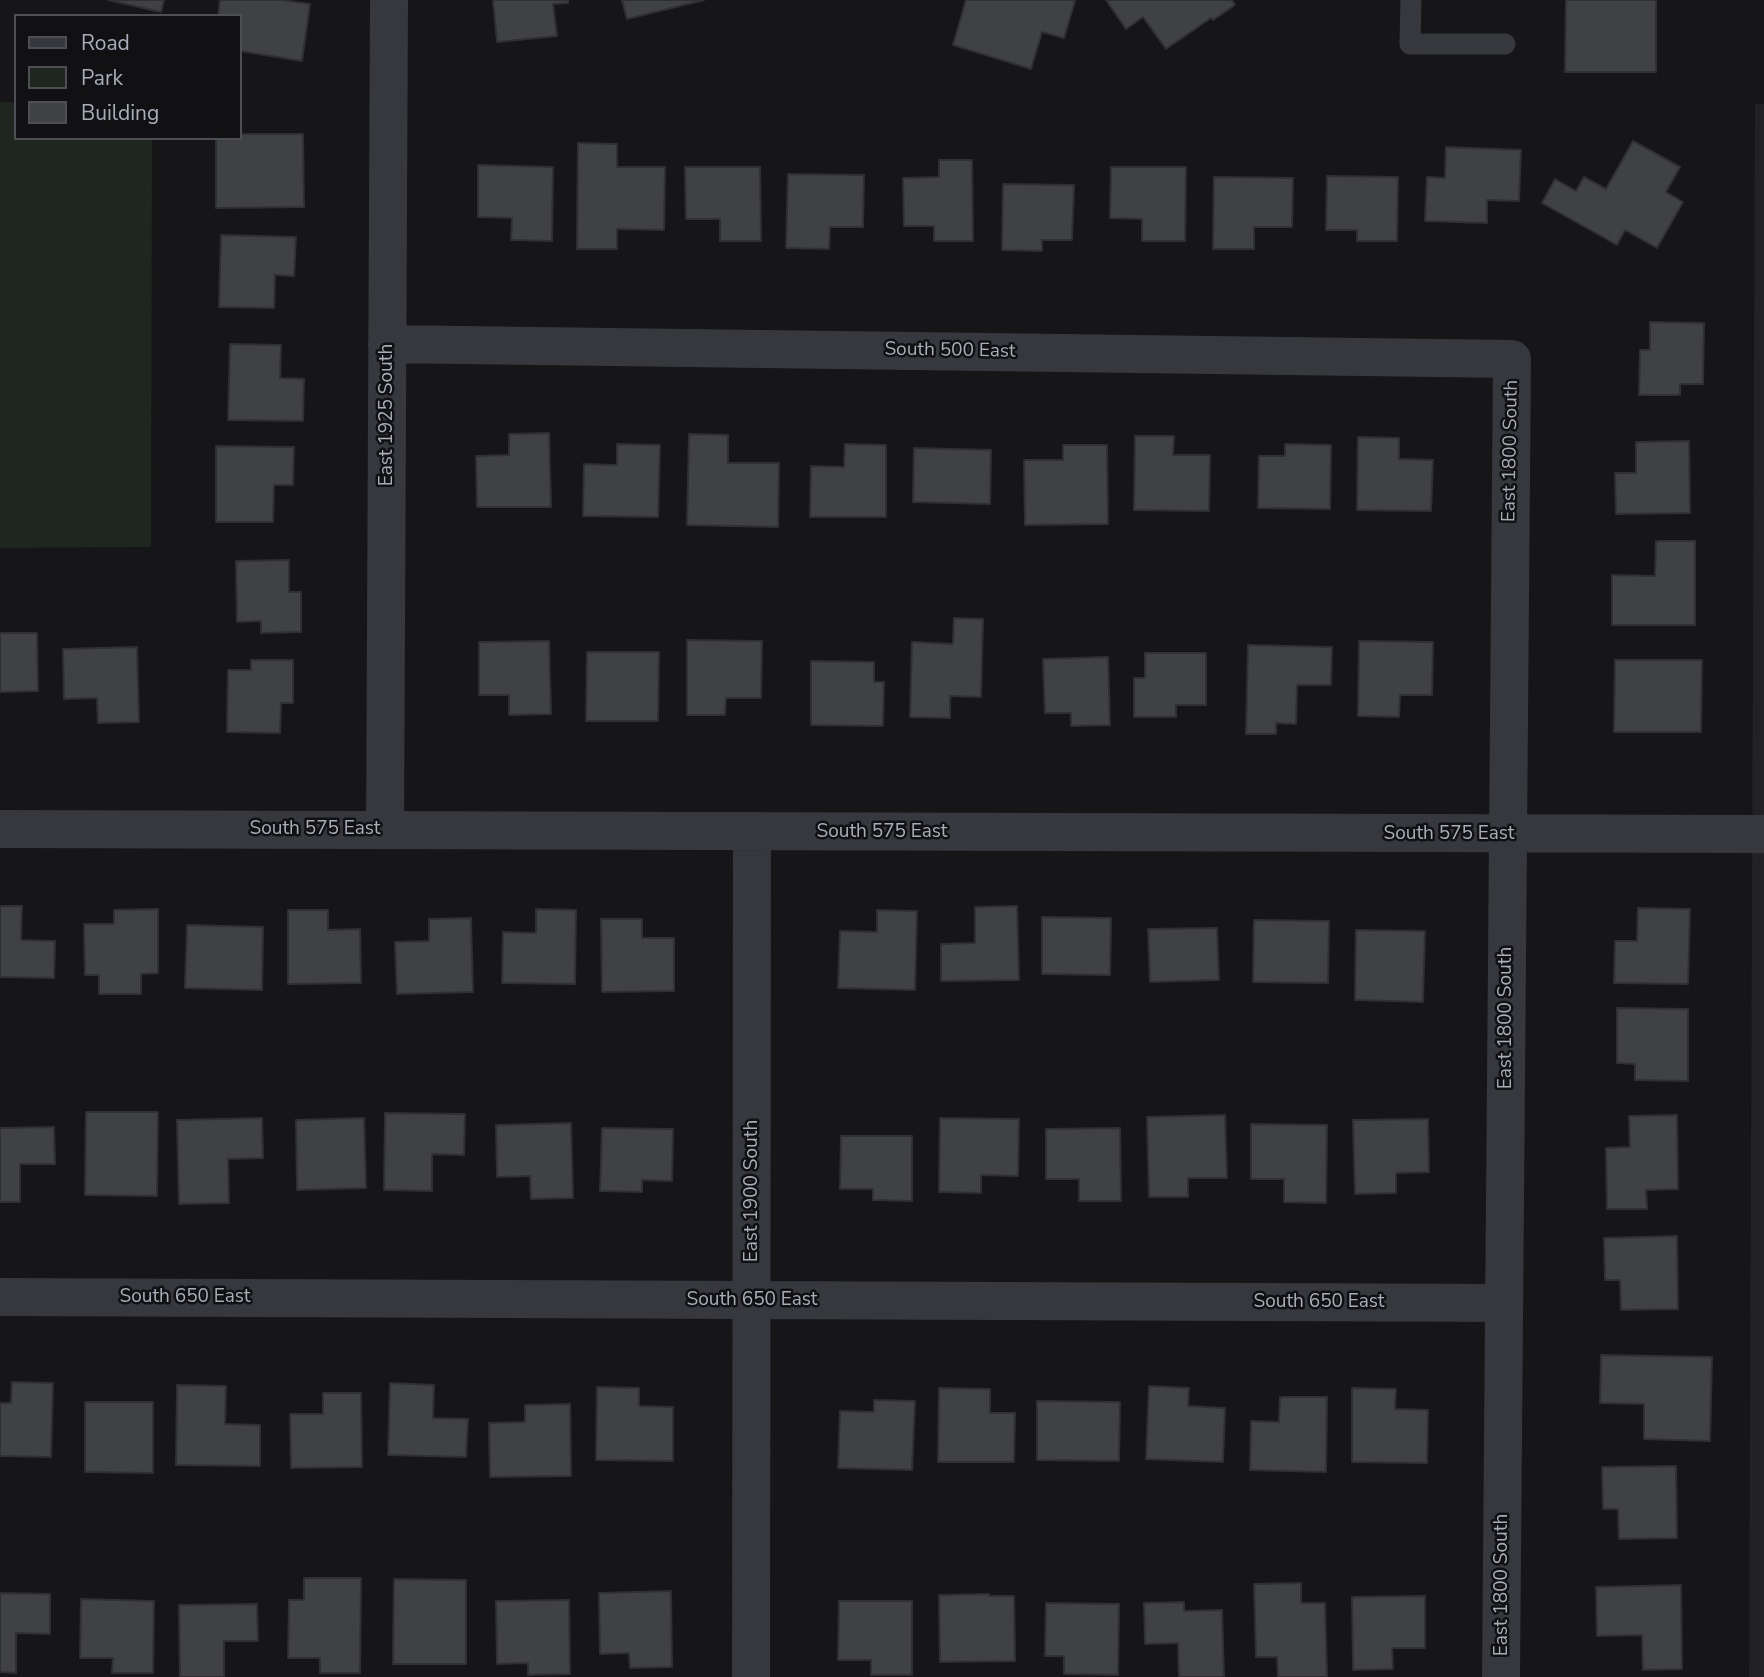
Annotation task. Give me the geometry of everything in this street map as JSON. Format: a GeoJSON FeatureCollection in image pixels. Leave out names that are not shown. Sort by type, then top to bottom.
{"type":"FeatureCollection","features":[{"type":"Feature","properties":{"kind":"street","name":"East 1925 South"},"geometry":{"type":"LineString","coordinates":[[385,830],[389,0]]}},
{"type":"Feature","properties":{"kind":"street","name":"South 500 East"},"geometry":{"type":"LineString","coordinates":[[387,344],[1512,359]]}},
{"type":"Feature","properties":{"kind":"street","name":"East 1800 South"},"geometry":{"type":"LineString","coordinates":[[1501,1677],[1512,359]]}},
{"type":"Feature","properties":{"kind":"street","name":"South 575 East"},"geometry":{"type":"LineString","coordinates":[[0,828],[1764,834]]}},
{"type":"Feature","properties":{"kind":"street","name":"East 1900 South"},"geometry":{"type":"LineString","coordinates":[[751,1677],[752,831]]}},
{"type":"Feature","properties":{"kind":"street","name":"South 650 East"},"geometry":{"type":"LineString","coordinates":[[0,1297],[1504,1303]]}},
{"type":"Feature","properties":{"kind":"lane"},"geometry":{"type":"LineString","coordinates":[[1411,0],[1410,44],[1504,44]]}},
{"type":"Feature","properties":{"kind":"shaded area"},"geometry":{"type":"Polygon","coordinates":[[[1755,104],[1764,104],[1764,1677],[1749,1677],[1755,104]]]}},
{"type":"Feature","properties":{"kind":"green space"},"geometry":{"type":"Polygon","coordinates":[[[0,102],[14,102],[14,140],[152,140],[151,547],[0,548],[0,102]]]}},
{"type":"Feature","properties":{"kind":"building"},"geometry":{"type":"Polygon","coordinates":[[[108,0],[164,0],[161,12],[108,0]]]}},
{"type":"Feature","properties":{"kind":"building"},"geometry":{"type":"Polygon","coordinates":[[[220,0],[281,0],[310,4],[302,61],[242,51],[242,14],[218,14],[220,0]]]}},
{"type":"Feature","properties":{"kind":"building"},"geometry":{"type":"Polygon","coordinates":[[[493,0],[568,0],[568,3],[553,4],[557,36],[497,42],[493,0]]]}},
{"type":"Feature","properties":{"kind":"building"},"geometry":{"type":"Polygon","coordinates":[[[622,0],[704,0],[627,19],[622,0]]]}},
{"type":"Feature","properties":{"kind":"building"},"geometry":{"type":"Polygon","coordinates":[[[966,0],[1075,1],[1064,38],[1042,32],[1031,69],[953,45],[966,0]]]}},
{"type":"Feature","properties":{"kind":"building"},"geometry":{"type":"Polygon","coordinates":[[[1106,0],[1232,0],[1235,5],[1166,49],[1143,17],[1126,29],[1106,0]]]}},
{"type":"Feature","properties":{"kind":"building"},"geometry":{"type":"Polygon","coordinates":[[[1566,0],[1656,0],[1656,72],[1565,72],[1566,0]]]}},
{"type":"Feature","properties":{"kind":"building"},"geometry":{"type":"Polygon","coordinates":[[[242,134],[303,134],[304,207],[216,208],[216,140],[242,140],[242,134]]]}},
{"type":"Feature","properties":{"kind":"building"},"geometry":{"type":"Polygon","coordinates":[[[1633,141],[1680,167],[1666,192],[1683,202],[1657,248],[1625,230],[1617,245],[1542,203],[1555,179],[1576,191],[1584,177],[1606,189],[1633,141]]]}},
{"type":"Feature","properties":{"kind":"building"},"geometry":{"type":"Polygon","coordinates":[[[578,143],[617,144],[617,167],[665,167],[664,230],[617,229],[617,249],[577,249],[578,143]]]}},
{"type":"Feature","properties":{"kind":"building"},"geometry":{"type":"Polygon","coordinates":[[[1446,147],[1521,150],[1519,201],[1487,200],[1487,223],[1425,221],[1427,177],[1445,178],[1446,147]]]}},
{"type":"Feature","properties":{"kind":"building"},"geometry":{"type":"Polygon","coordinates":[[[939,160],[972,160],[973,241],[934,241],[934,226],[904,226],[903,178],[939,177],[939,160]]]}},
{"type":"Feature","properties":{"kind":"building"},"geometry":{"type":"Polygon","coordinates":[[[478,165],[553,167],[552,241],[511,240],[512,218],[478,217],[478,165]]]}},
{"type":"Feature","properties":{"kind":"building"},"geometry":{"type":"Polygon","coordinates":[[[685,167],[760,167],[761,241],[720,241],[720,219],[686,219],[685,167]]]}},
{"type":"Feature","properties":{"kind":"building"},"geometry":{"type":"Polygon","coordinates":[[[1111,167],[1186,167],[1185,241],[1142,241],[1142,219],[1110,218],[1111,167]]]}},
{"type":"Feature","properties":{"kind":"building"},"geometry":{"type":"Polygon","coordinates":[[[788,174],[864,175],[863,227],[830,227],[829,249],[786,248],[788,174]]]}},
{"type":"Feature","properties":{"kind":"building"},"geometry":{"type":"Polygon","coordinates":[[[1327,176],[1398,177],[1397,241],[1357,241],[1357,230],[1326,230],[1327,176]]]}},
{"type":"Feature","properties":{"kind":"building"},"geometry":{"type":"Polygon","coordinates":[[[1214,177],[1293,178],[1292,227],[1254,227],[1254,249],[1213,249],[1214,177]]]}},
{"type":"Feature","properties":{"kind":"building"},"geometry":{"type":"Polygon","coordinates":[[[1003,184],[1074,185],[1072,240],[1042,240],[1042,251],[1002,250],[1003,184]]]}},
{"type":"Feature","properties":{"kind":"building"},"geometry":{"type":"Polygon","coordinates":[[[221,235],[296,237],[294,276],[275,275],[274,308],[219,307],[221,235]]]}},
{"type":"Feature","properties":{"kind":"building"},"geometry":{"type":"Polygon","coordinates":[[[1650,322],[1704,323],[1703,384],[1680,384],[1680,395],[1639,395],[1640,350],[1650,350],[1650,322]]]}},
{"type":"Feature","properties":{"kind":"building"},"geometry":{"type":"Polygon","coordinates":[[[230,344],[281,345],[280,378],[304,379],[303,421],[228,420],[230,344]]]}},
{"type":"Feature","properties":{"kind":"building"},"geometry":{"type":"Polygon","coordinates":[[[549,433],[551,507],[477,507],[476,456],[509,455],[509,434],[549,433]]]}},
{"type":"Feature","properties":{"kind":"building"},"geometry":{"type":"Polygon","coordinates":[[[689,434],[728,435],[728,463],[779,463],[778,527],[687,525],[689,434]]]}},
{"type":"Feature","properties":{"kind":"building"},"geometry":{"type":"Polygon","coordinates":[[[1135,436],[1174,436],[1173,455],[1210,455],[1209,511],[1134,510],[1135,436]]]}},
{"type":"Feature","properties":{"kind":"building"},"geometry":{"type":"Polygon","coordinates":[[[1358,437],[1399,438],[1399,459],[1433,460],[1431,511],[1357,510],[1358,437]]]}},
{"type":"Feature","properties":{"kind":"building"},"geometry":{"type":"Polygon","coordinates":[[[1689,441],[1690,513],[1616,514],[1615,473],[1636,473],[1636,442],[1689,441]]]}},
{"type":"Feature","properties":{"kind":"building"},"geometry":{"type":"Polygon","coordinates":[[[617,444],[660,445],[658,517],[583,516],[584,464],[617,465],[617,444]]]}},
{"type":"Feature","properties":{"kind":"building"},"geometry":{"type":"Polygon","coordinates":[[[845,444],[886,445],[886,517],[810,517],[811,466],[844,467],[845,444]]]}},
{"type":"Feature","properties":{"kind":"building"},"geometry":{"type":"Polygon","coordinates":[[[1285,444],[1331,445],[1330,509],[1258,508],[1259,456],[1285,456],[1285,444]]]}},
{"type":"Feature","properties":{"kind":"building"},"geometry":{"type":"Polygon","coordinates":[[[1063,445],[1107,445],[1108,524],[1025,525],[1024,460],[1063,460],[1063,445]]]}},
{"type":"Feature","properties":{"kind":"building"},"geometry":{"type":"Polygon","coordinates":[[[216,446],[294,447],[293,485],[274,485],[273,522],[216,522],[216,446]]]}},
{"type":"Feature","properties":{"kind":"building"},"geometry":{"type":"Polygon","coordinates":[[[914,448],[991,450],[990,504],[913,502],[914,448]]]}},
{"type":"Feature","properties":{"kind":"building"},"geometry":{"type":"Polygon","coordinates":[[[1656,541],[1695,541],[1695,625],[1612,625],[1612,575],[1655,576],[1656,541]]]}},
{"type":"Feature","properties":{"kind":"building"},"geometry":{"type":"Polygon","coordinates":[[[289,560],[289,592],[301,592],[301,632],[261,633],[261,621],[237,622],[236,561],[289,560]]]}},
{"type":"Feature","properties":{"kind":"building"},"geometry":{"type":"Polygon","coordinates":[[[954,618],[983,619],[981,697],[950,696],[950,718],[910,717],[912,642],[953,644],[954,618]]]}},
{"type":"Feature","properties":{"kind":"building"},"geometry":{"type":"Polygon","coordinates":[[[0,633],[37,633],[38,691],[0,692],[0,633]]]}},
{"type":"Feature","properties":{"kind":"building"},"geometry":{"type":"Polygon","coordinates":[[[687,640],[762,641],[761,698],[726,698],[725,715],[687,715],[687,640]]]}},
{"type":"Feature","properties":{"kind":"building"},"geometry":{"type":"Polygon","coordinates":[[[549,641],[551,714],[509,715],[509,695],[479,695],[479,642],[549,641]]]}},
{"type":"Feature","properties":{"kind":"building"},"geometry":{"type":"Polygon","coordinates":[[[1359,641],[1433,642],[1432,695],[1400,695],[1399,717],[1358,716],[1359,641]]]}},
{"type":"Feature","properties":{"kind":"building"},"geometry":{"type":"Polygon","coordinates":[[[1248,645],[1332,647],[1331,685],[1297,685],[1296,724],[1276,723],[1276,734],[1246,734],[1248,645]]]}},
{"type":"Feature","properties":{"kind":"building"},"geometry":{"type":"Polygon","coordinates":[[[137,647],[139,722],[98,723],[97,698],[64,699],[63,649],[137,647]]]}},
{"type":"Feature","properties":{"kind":"building"},"geometry":{"type":"Polygon","coordinates":[[[587,652],[659,652],[658,721],[586,721],[587,652]]]}},
{"type":"Feature","properties":{"kind":"building"},"geometry":{"type":"Polygon","coordinates":[[[1145,653],[1206,653],[1206,705],[1176,705],[1176,717],[1134,717],[1134,678],[1145,678],[1145,653]]]}},
{"type":"Feature","properties":{"kind":"building"},"geometry":{"type":"Polygon","coordinates":[[[1108,657],[1110,725],[1071,726],[1071,713],[1045,713],[1043,659],[1108,657]]]}},
{"type":"Feature","properties":{"kind":"building"},"geometry":{"type":"Polygon","coordinates":[[[251,660],[293,660],[293,703],[281,703],[280,733],[227,732],[228,670],[251,670],[251,660]]]}},
{"type":"Feature","properties":{"kind":"building"},"geometry":{"type":"Polygon","coordinates":[[[1615,660],[1702,660],[1701,732],[1614,732],[1615,660]]]}},
{"type":"Feature","properties":{"kind":"building"},"geometry":{"type":"Polygon","coordinates":[[[811,661],[874,662],[874,682],[884,682],[883,726],[811,725],[811,661]]]}},
{"type":"Feature","properties":{"kind":"building"},"geometry":{"type":"Polygon","coordinates":[[[0,906],[22,906],[21,940],[55,941],[54,978],[0,977],[0,906]]]}},
{"type":"Feature","properties":{"kind":"building"},"geometry":{"type":"Polygon","coordinates":[[[1017,906],[1019,980],[941,981],[941,944],[975,943],[975,907],[1017,906]]]}},
{"type":"Feature","properties":{"kind":"building"},"geometry":{"type":"Polygon","coordinates":[[[1638,908],[1690,909],[1688,984],[1614,983],[1615,941],[1637,941],[1638,908]]]}},
{"type":"Feature","properties":{"kind":"building"},"geometry":{"type":"Polygon","coordinates":[[[158,909],[158,973],[141,974],[141,994],[99,994],[99,975],[85,975],[84,924],[114,924],[114,910],[158,909]]]}},
{"type":"Feature","properties":{"kind":"building"},"geometry":{"type":"Polygon","coordinates":[[[536,909],[576,910],[575,984],[502,983],[503,932],[536,933],[536,909]]]}},
{"type":"Feature","properties":{"kind":"building"},"geometry":{"type":"Polygon","coordinates":[[[288,910],[328,910],[328,930],[360,929],[361,983],[288,984],[288,910]]]}},
{"type":"Feature","properties":{"kind":"building"},"geometry":{"type":"Polygon","coordinates":[[[877,910],[917,911],[915,990],[838,988],[840,931],[877,932],[877,910]]]}},
{"type":"Feature","properties":{"kind":"building"},"geometry":{"type":"Polygon","coordinates":[[[1042,917],[1111,918],[1110,975],[1042,974],[1042,917]]]}},
{"type":"Feature","properties":{"kind":"building"},"geometry":{"type":"Polygon","coordinates":[[[471,918],[473,992],[397,994],[395,942],[429,941],[429,919],[471,918]]]}},
{"type":"Feature","properties":{"kind":"building"},"geometry":{"type":"Polygon","coordinates":[[[601,919],[642,919],[642,938],[674,938],[674,991],[602,992],[601,919]]]}},
{"type":"Feature","properties":{"kind":"building"},"geometry":{"type":"Polygon","coordinates":[[[1254,920],[1329,921],[1328,983],[1253,982],[1254,920]]]}},
{"type":"Feature","properties":{"kind":"building"},"geometry":{"type":"Polygon","coordinates":[[[187,925],[263,927],[262,990],[185,988],[187,925]]]}},
{"type":"Feature","properties":{"kind":"building"},"geometry":{"type":"Polygon","coordinates":[[[1217,928],[1219,980],[1150,982],[1148,929],[1217,928]]]}},
{"type":"Feature","properties":{"kind":"building"},"geometry":{"type":"Polygon","coordinates":[[[1356,930],[1425,931],[1423,1002],[1355,1000],[1356,930]]]}},
{"type":"Feature","properties":{"kind":"building"},"geometry":{"type":"Polygon","coordinates":[[[1617,1008],[1688,1009],[1688,1081],[1635,1080],[1635,1064],[1617,1063],[1617,1008]]]}},
{"type":"Feature","properties":{"kind":"building"},"geometry":{"type":"Polygon","coordinates":[[[86,1112],[158,1112],[157,1196],[85,1195],[86,1112]]]}},
{"type":"Feature","properties":{"kind":"building"},"geometry":{"type":"Polygon","coordinates":[[[385,1113],[465,1114],[464,1155],[432,1154],[432,1191],[384,1190],[385,1113]]]}},
{"type":"Feature","properties":{"kind":"building"},"geometry":{"type":"Polygon","coordinates":[[[1225,1115],[1227,1178],[1188,1178],[1188,1197],[1149,1197],[1147,1117],[1225,1115]]]}},
{"type":"Feature","properties":{"kind":"building"},"geometry":{"type":"Polygon","coordinates":[[[1677,1115],[1678,1189],[1646,1190],[1647,1209],[1607,1209],[1606,1148],[1630,1147],[1629,1116],[1677,1115]]]}},
{"type":"Feature","properties":{"kind":"building"},"geometry":{"type":"Polygon","coordinates":[[[262,1118],[263,1158],[228,1159],[229,1203],[179,1204],[177,1120],[262,1118]]]}},
{"type":"Feature","properties":{"kind":"building"},"geometry":{"type":"Polygon","coordinates":[[[364,1118],[366,1188],[297,1190],[296,1120],[364,1118]]]}},
{"type":"Feature","properties":{"kind":"building"},"geometry":{"type":"Polygon","coordinates":[[[940,1118],[1019,1119],[1018,1176],[981,1175],[981,1193],[939,1192],[940,1118]]]}},
{"type":"Feature","properties":{"kind":"building"},"geometry":{"type":"Polygon","coordinates":[[[1428,1119],[1429,1172],[1396,1173],[1396,1193],[1355,1194],[1353,1120],[1428,1119]]]}},
{"type":"Feature","properties":{"kind":"building"},"geometry":{"type":"Polygon","coordinates":[[[571,1123],[573,1198],[531,1199],[530,1176],[497,1177],[496,1125],[571,1123]]]}},
{"type":"Feature","properties":{"kind":"building"},"geometry":{"type":"Polygon","coordinates":[[[1251,1124],[1327,1125],[1326,1203],[1284,1202],[1284,1179],[1251,1179],[1251,1124]]]}},
{"type":"Feature","properties":{"kind":"building"},"geometry":{"type":"Polygon","coordinates":[[[54,1127],[55,1164],[20,1164],[20,1202],[0,1202],[0,1128],[54,1127]]]}},
{"type":"Feature","properties":{"kind":"building"},"geometry":{"type":"Polygon","coordinates":[[[602,1128],[673,1129],[672,1181],[642,1180],[642,1192],[600,1191],[602,1128]]]}},
{"type":"Feature","properties":{"kind":"building"},"geometry":{"type":"Polygon","coordinates":[[[1120,1128],[1121,1201],[1079,1201],[1079,1179],[1046,1179],[1046,1129],[1120,1128]]]}},
{"type":"Feature","properties":{"kind":"building"},"geometry":{"type":"Polygon","coordinates":[[[841,1136],[912,1136],[912,1201],[873,1200],[873,1189],[840,1189],[841,1136]]]}},
{"type":"Feature","properties":{"kind":"building"},"geometry":{"type":"Polygon","coordinates":[[[1677,1236],[1678,1309],[1621,1310],[1620,1280],[1605,1280],[1604,1238],[1677,1236]]]}},
{"type":"Feature","properties":{"kind":"building"},"geometry":{"type":"Polygon","coordinates":[[[1601,1355],[1712,1357],[1710,1441],[1644,1439],[1644,1404],[1600,1403],[1601,1355]]]}},
{"type":"Feature","properties":{"kind":"building"},"geometry":{"type":"Polygon","coordinates":[[[12,1382],[53,1383],[51,1457],[0,1456],[0,1403],[11,1403],[12,1382]]]}},
{"type":"Feature","properties":{"kind":"building"},"geometry":{"type":"Polygon","coordinates":[[[390,1383],[434,1385],[433,1418],[468,1419],[466,1457],[388,1455],[390,1383]]]}},
{"type":"Feature","properties":{"kind":"building"},"geometry":{"type":"Polygon","coordinates":[[[177,1385],[226,1386],[225,1424],[260,1425],[260,1466],[176,1465],[177,1385]]]}},
{"type":"Feature","properties":{"kind":"building"},"geometry":{"type":"Polygon","coordinates":[[[1149,1386],[1189,1388],[1188,1406],[1225,1408],[1223,1462],[1146,1459],[1149,1386]]]}},
{"type":"Feature","properties":{"kind":"building"},"geometry":{"type":"Polygon","coordinates":[[[597,1387],[639,1388],[639,1406],[673,1407],[673,1461],[596,1460],[597,1387]]]}},
{"type":"Feature","properties":{"kind":"building"},"geometry":{"type":"Polygon","coordinates":[[[939,1388],[990,1389],[990,1413],[1015,1413],[1014,1462],[938,1462],[939,1388]]]}},
{"type":"Feature","properties":{"kind":"building"},"geometry":{"type":"Polygon","coordinates":[[[1352,1388],[1396,1389],[1395,1409],[1428,1410],[1427,1463],[1352,1462],[1352,1388]]]}},
{"type":"Feature","properties":{"kind":"building"},"geometry":{"type":"Polygon","coordinates":[[[323,1393],[361,1393],[362,1467],[291,1468],[290,1414],[323,1414],[323,1393]]]}},
{"type":"Feature","properties":{"kind":"building"},"geometry":{"type":"Polygon","coordinates":[[[1280,1397],[1327,1397],[1326,1472],[1250,1470],[1251,1421],[1279,1422],[1280,1397]]]}},
{"type":"Feature","properties":{"kind":"building"},"geometry":{"type":"Polygon","coordinates":[[[874,1400],[915,1401],[912,1470],[838,1468],[840,1411],[874,1412],[874,1400]]]}},
{"type":"Feature","properties":{"kind":"building"},"geometry":{"type":"Polygon","coordinates":[[[1037,1401],[1120,1402],[1119,1461],[1037,1460],[1037,1401]]]}},
{"type":"Feature","properties":{"kind":"building"},"geometry":{"type":"Polygon","coordinates":[[[85,1402],[153,1402],[153,1473],[85,1472],[85,1402]]]}},
{"type":"Feature","properties":{"kind":"building"},"geometry":{"type":"Polygon","coordinates":[[[570,1404],[571,1476],[490,1477],[489,1423],[525,1422],[525,1405],[570,1404]]]}},
{"type":"Feature","properties":{"kind":"building"},"geometry":{"type":"Polygon","coordinates":[[[1676,1466],[1677,1538],[1619,1539],[1618,1509],[1603,1509],[1602,1467],[1676,1466]]]}},
{"type":"Feature","properties":{"kind":"building"},"geometry":{"type":"Polygon","coordinates":[[[304,1578],[361,1578],[360,1673],[320,1673],[320,1658],[288,1658],[289,1600],[304,1600],[304,1578]]]}},
{"type":"Feature","properties":{"kind":"building"},"geometry":{"type":"Polygon","coordinates":[[[394,1579],[466,1580],[466,1664],[393,1664],[394,1579]]]}},
{"type":"Feature","properties":{"kind":"building"},"geometry":{"type":"Polygon","coordinates":[[[1301,1583],[1301,1603],[1325,1603],[1327,1677],[1278,1677],[1277,1657],[1256,1657],[1254,1584],[1301,1583]]]}},
{"type":"Feature","properties":{"kind":"building"},"geometry":{"type":"Polygon","coordinates":[[[1681,1585],[1682,1669],[1643,1670],[1642,1635],[1597,1636],[1596,1587],[1681,1585]]]}},
{"type":"Feature","properties":{"kind":"building"},"geometry":{"type":"Polygon","coordinates":[[[671,1591],[672,1667],[630,1668],[629,1653],[600,1654],[599,1593],[671,1591]]]}},
{"type":"Feature","properties":{"kind":"building"},"geometry":{"type":"Polygon","coordinates":[[[0,1593],[50,1594],[50,1634],[16,1633],[16,1673],[0,1672],[0,1593]]]}},
{"type":"Feature","properties":{"kind":"building"},"geometry":{"type":"Polygon","coordinates":[[[939,1595],[1014,1596],[1015,1661],[940,1662],[939,1595]]]}},
{"type":"Feature","properties":{"kind":"building"},"geometry":{"type":"Polygon","coordinates":[[[1425,1596],[1425,1648],[1392,1648],[1393,1669],[1353,1670],[1352,1597],[1425,1596]]]}},
{"type":"Feature","properties":{"kind":"building"},"geometry":{"type":"Polygon","coordinates":[[[81,1599],[154,1601],[153,1673],[112,1673],[113,1658],[80,1658],[81,1599]]]}},
{"type":"Feature","properties":{"kind":"building"},"geometry":{"type":"Polygon","coordinates":[[[569,1600],[570,1674],[528,1675],[528,1663],[497,1664],[496,1601],[569,1600]]]}},
{"type":"Feature","properties":{"kind":"building"},"geometry":{"type":"Polygon","coordinates":[[[839,1601],[912,1601],[912,1675],[871,1675],[871,1660],[838,1660],[839,1601]]]}},
{"type":"Feature","properties":{"kind":"building"},"geometry":{"type":"Polygon","coordinates":[[[1184,1602],[1184,1611],[1222,1610],[1224,1677],[1179,1677],[1178,1643],[1145,1644],[1144,1603],[1184,1602]]]}},
{"type":"Feature","properties":{"kind":"building"},"geometry":{"type":"Polygon","coordinates":[[[1046,1603],[1119,1604],[1118,1675],[1064,1674],[1064,1656],[1045,1656],[1046,1603]]]}},
{"type":"Feature","properties":{"kind":"building"},"geometry":{"type":"Polygon","coordinates":[[[257,1604],[258,1641],[224,1641],[224,1677],[180,1677],[179,1605],[257,1604]]]}}]}
